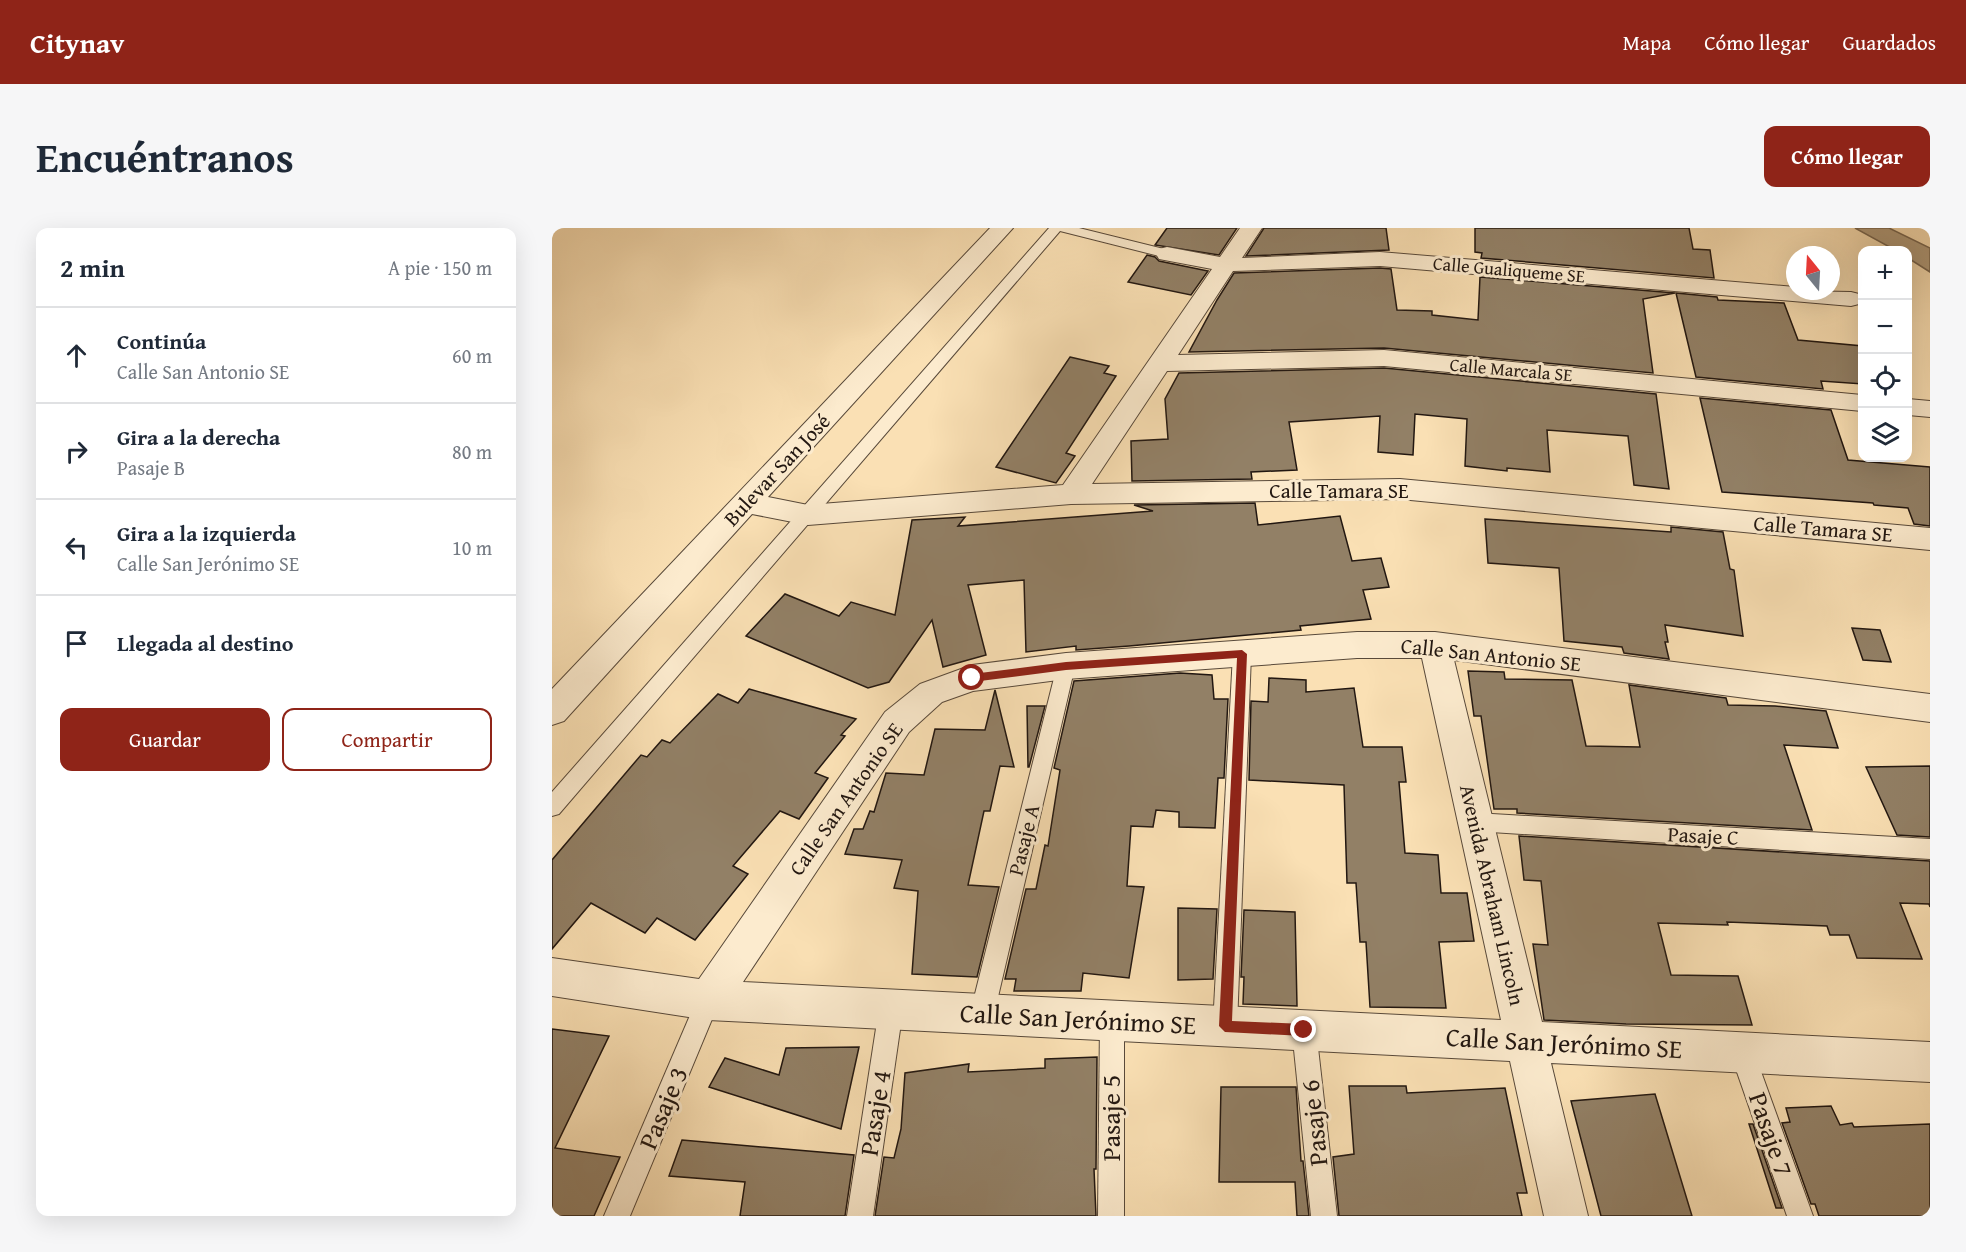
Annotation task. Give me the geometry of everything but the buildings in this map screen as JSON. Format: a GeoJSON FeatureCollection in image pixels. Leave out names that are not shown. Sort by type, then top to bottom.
{"type":"FeatureCollection","features":[{"type":"Feature","properties":{"kind":"street","name":"Bulevar San José"},"geometry":{"type":"LineString","coordinates":[[552,711],[1002,228]]}},
{"type":"Feature","properties":{"kind":"street"},"geometry":{"type":"LineString","coordinates":[[1071,494],[1251,228]]}},
{"type":"Feature","properties":{"kind":"street","name":"Calle Gualiqueme SE"},"geometry":{"type":"LineString","coordinates":[[1167,254],[1227,265],[1380,259],[1851,299]]}},
{"type":"Feature","properties":{"kind":"street","name":"Calle Marcala SE"},"geometry":{"type":"LineString","coordinates":[[1158,363],[1384,358],[1858,403]]}},
{"type":"Feature","properties":{"kind":"street"},"geometry":{"type":"LineString","coordinates":[[1912,407],[1930,409]]}},
{"type":"Feature","properties":{"kind":"street","name":"Calle Tamara SE"},"geometry":{"type":"LineString","coordinates":[[747,503],[808,515],[1071,494],[1400,489],[1930,540]]}},
{"type":"Feature","properties":{"kind":"street","name":"Calle San Antonio SE"},"geometry":{"type":"LineString","coordinates":[[708,1000],[897,722],[930,693],[972,678],[1066,666],[1357,645],[1435,645],[1930,708]]}},
{"type":"Feature","properties":{"kind":"street","name":"Avenida Abraham Lincoln"},"geometry":{"type":"LineString","coordinates":[[1435,645],[1566,1216]]}},
{"type":"Feature","properties":{"kind":"street","name":"Calle San Jerónimo SE"},"geometry":{"type":"LineString","coordinates":[[552,977],[708,1000],[1930,1062]]}},
{"type":"Feature","properties":{"kind":"lane"},"geometry":{"type":"LineString","coordinates":[[552,807],[1056,228]]}},
{"type":"Feature","properties":{"kind":"lane"},"geometry":{"type":"LineString","coordinates":[[1064,228],[1167,254]]}},
{"type":"Feature","properties":{"kind":"lane"},"geometry":{"type":"LineString","coordinates":[[1225,1026],[1242,654]]}},
{"type":"Feature","properties":{"kind":"lane","name":"Pasaje A"},"geometry":{"type":"LineString","coordinates":[[982,1014],[1066,666]]}},
{"type":"Feature","properties":{"kind":"lane","name":"Pasaje C"},"geometry":{"type":"LineString","coordinates":[[1476,822],[1930,849]]}},
{"type":"Feature","properties":{"kind":"lane","name":"Pasaje 3"},"geometry":{"type":"LineString","coordinates":[[617,1216],[708,1000]]}},
{"type":"Feature","properties":{"kind":"lane","name":"Pasaje 4"},"geometry":{"type":"LineString","coordinates":[[860,1216],[891,1009]]}},
{"type":"Feature","properties":{"kind":"lane","name":"Pasaje 5"},"geometry":{"type":"LineString","coordinates":[[1111,1216],[1112,1020]]}},
{"type":"Feature","properties":{"kind":"lane","name":"Pasaje 6"},"geometry":{"type":"LineString","coordinates":[[1304,1030],[1324,1216]]}},
{"type":"Feature","properties":{"kind":"lane","name":"Pasaje 7"},"geometry":{"type":"LineString","coordinates":[[1742,1052],[1800,1216]]}},
{"type":"Feature","properties":{"kind":"shaded area"},"geometry":{"type":"Polygon","coordinates":[[[1855,228],[1889,228],[1930,248],[1930,272],[1912,261],[1912,246],[1888,246],[1855,228]]]}},
{"type":"Feature","properties":{"kind":"route"},"geometry":{"type":"LineString","coordinates":[[972,678],[1066,666],[1242,654],[1225,1026],[1304,1030]]}}]}
